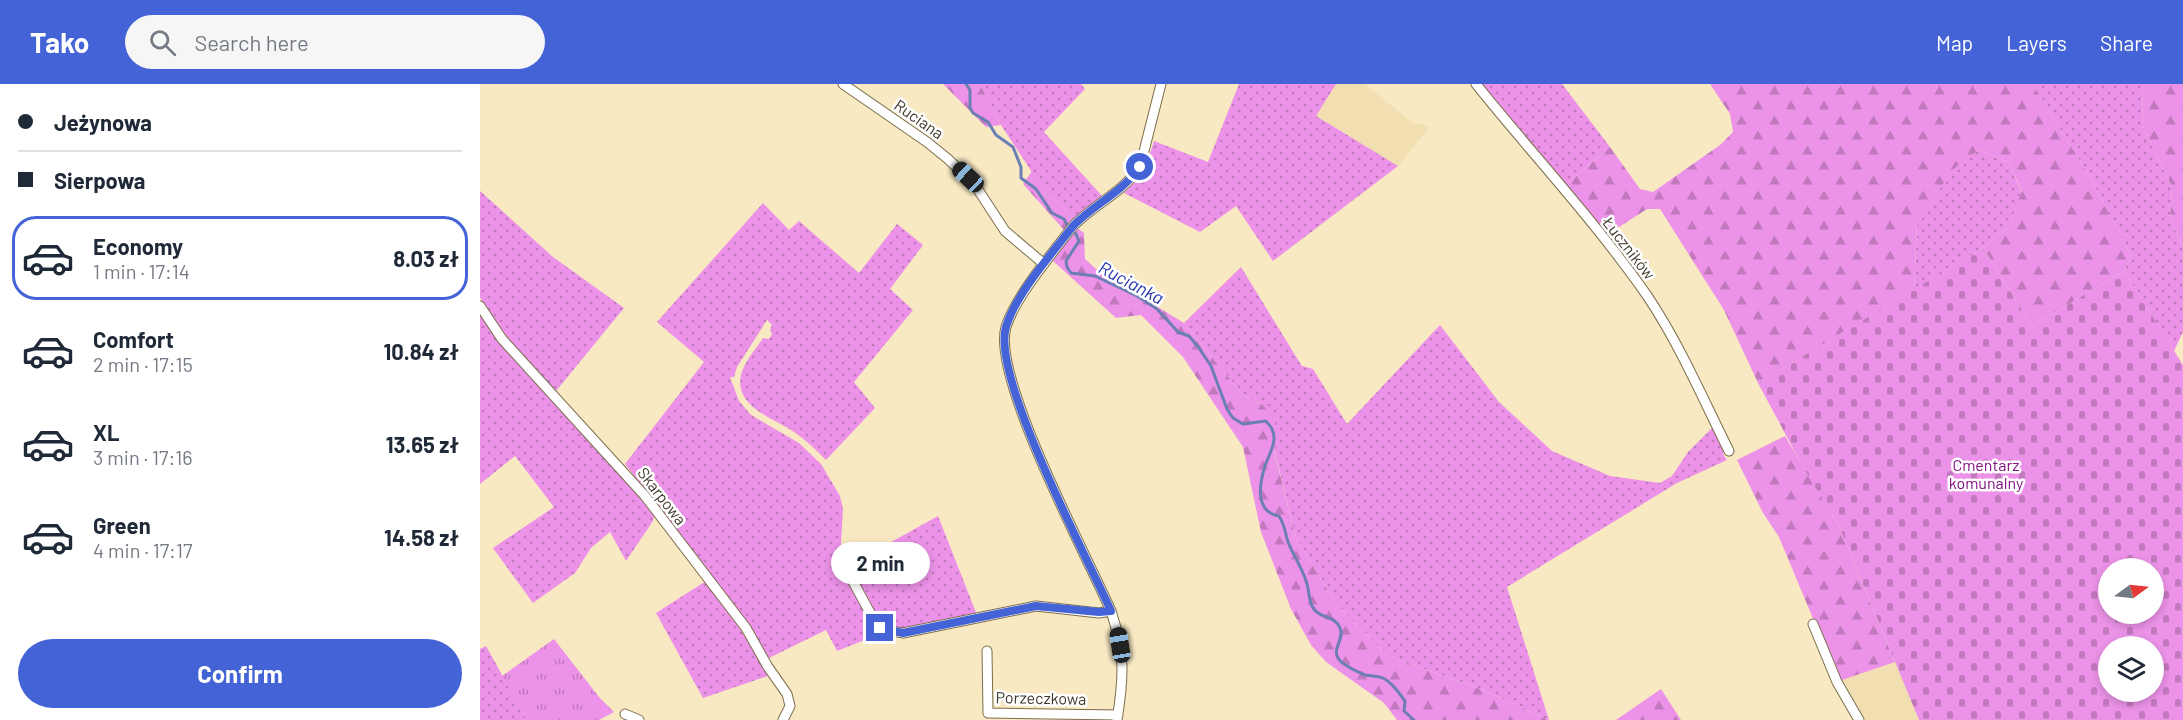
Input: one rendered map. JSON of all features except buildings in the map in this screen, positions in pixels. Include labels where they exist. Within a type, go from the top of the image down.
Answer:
[{"type":"street","name":"Ruciana","points":[[843,84],[948,159],[975,185],[1005,231],[1044,264]]},
{"type":"street","points":[[1117,717],[1123,667],[1118,631],[1019,406],[1006,361],[1005,328],[1021,297],[1066,234],[1084,215],[1118,191],[1140,167],[1161,84]]},
{"type":"street","name":"Łuczników","points":[[1476,84],[1587,218],[1647,297],[1672,337],[1729,451]]},
{"type":"street","name":"Skarpowa","points":[[480,306],[502,339],[645,496],[746,628],[768,667],[787,694],[790,706],[783,720]]},
{"type":"street","points":[[843,563],[875,622],[880,628],[886,630],[903,633],[1036,606],[1111,611]]},
{"type":"street","points":[[1813,624],[1837,682],[1859,720]]},
{"type":"street","name":"Porzeczkowa","points":[[987,651],[988,713],[1117,717]]},
{"type":"street","points":[[625,714],[639,720]]},
{"type":"shaded area","points":[[1336,84],[1365,84],[1414,124],[1423,124],[1429,128],[1398,166],[1315,116]]},
{"type":"shaded area","points":[[1895,662],[1919,720],[1861,720],[1839,681]]},
{"type":"green space","points":[[943,84],[980,84],[1001,125],[986,127]]},
{"type":"green space","points":[[980,84],[1081,84],[1085,89],[1044,132],[1103,197],[1073,220],[1060,203],[1047,195],[1001,125]]},
{"type":"green space","points":[[1239,84],[1336,84],[1316,116],[1398,166],[1273,261],[1236,206],[1200,232],[1124,193],[1144,173],[1154,141],[1208,162]]},
{"type":"green space","points":[[1481,84],[1562,84],[1610,147],[1564,186]]},
{"type":"green space","points":[[1710,84],[2033,84],[2091,179],[2131,256],[2124,271],[2032,326],[1983,248],[2009,226],[2022,191],[2008,162],[1979,150],[1952,170],[1917,225],[1914,290],[1758,383],[1724,310],[1660,209],[1647,209],[1605,236],[1564,186],[1610,147],[1640,189],[1653,192],[1720,145],[1733,132],[1730,114]]},
{"type":"green space","points":[[2033,84],[2142,84],[2143,126],[2172,187],[2170,219],[2183,247],[2183,332],[2174,351],[2124,271],[2131,256],[2091,179]]},
{"type":"green space","points":[[2142,84],[2183,84],[2183,247],[2170,219],[2172,187],[2143,126]]},
{"type":"green space","points":[[1979,150],[2008,162],[2022,192],[2009,226],[1983,248],[1914,290],[1917,225],[1952,169]]},
{"type":"green space","points":[[1032,171],[1047,195],[1060,203],[1073,220],[1064,230],[1023,184]]},
{"type":"green space","points":[[480,191],[553,257],[624,308],[556,391],[511,344],[489,314],[480,297]]},
{"type":"green space","points":[[763,203],[789,230],[799,221],[859,273],[897,224],[923,245],[890,289],[913,310],[854,382],[875,408],[826,460],[798,435],[757,410],[749,403],[740,386],[741,375],[750,356],[763,338],[769,339],[772,334],[770,330],[772,325],[767,320],[737,367],[734,377],[730,377],[739,401],[751,415],[799,443],[821,464],[840,496],[843,509],[840,561],[885,632],[837,651],[826,630],[769,658],[746,620],[625,464],[704,362],[657,322]]},
{"type":"green space","points":[[1077,228],[1084,233],[1085,259],[1096,269],[1184,323],[1243,395],[1263,405],[1279,427],[1274,451],[1296,538],[1337,605],[1388,656],[1483,690],[1549,720],[1397,720],[1384,703],[1326,662],[1311,645],[1291,609],[1261,532],[1243,447],[1183,357],[1141,315],[1116,318],[1053,261]]},
{"type":"green space","name":"Cmentarz komunalny","points":[[1983,248],[2032,326],[2124,271],[2183,365],[2183,720],[1919,720],[1839,526],[1803,467],[1758,383]]},
{"type":"green space","points":[[1241,267],[1302,366],[1313,369],[1347,424],[1440,325],[1499,402],[1552,451],[1610,476],[1660,483],[1672,476],[1688,452],[1713,427],[1725,449],[1723,454],[1727,460],[1677,483],[1507,587],[1549,720],[1483,690],[1388,656],[1337,605],[1296,538],[1263,405],[1243,395],[1184,323]]},
{"type":"green space","points":[[480,314],[498,340],[616,468],[654,516],[626,561],[610,532],[591,548],[575,573],[533,603],[493,548],[554,507],[515,456],[480,484]]},
{"type":"green space","points":[[1785,436],[1839,526],[1895,662],[1839,681],[1779,537],[1763,513],[1737,460]]},
{"type":"green space","points":[[938,516],[977,615],[903,630],[883,626],[848,566]]},
{"type":"green space","points":[[706,581],[742,632],[768,676],[703,698],[656,613]]},
{"type":"green space","points":[[554,639],[599,697],[614,712],[599,720],[527,720],[502,676]]},
{"type":"green space","points":[[486,646],[527,720],[480,720],[480,649]]},
{"type":"green space","points":[[1661,689],[1681,720],[1616,720]]},
{"type":"waterway","name":"Rucianka","points":[[966,84],[970,90],[970,108],[973,113],[988,122],[996,135],[1013,147],[1021,167],[1021,178],[1036,189],[1052,213],[1064,219],[1076,234],[1079,241],[1066,261],[1071,273],[1095,276],[1137,296],[1157,309],[1178,332],[1189,336],[1199,348],[1211,366],[1227,409],[1233,418],[1243,424],[1266,421],[1271,427],[1274,438],[1260,489],[1262,503],[1271,513],[1279,516],[1283,523],[1288,542],[1308,587],[1312,606],[1318,613],[1338,624],[1341,636],[1336,651],[1340,661],[1362,674],[1383,678],[1390,683],[1405,701],[1404,711],[1414,720]]},
{"type":"route","points":[[880,628],[903,633],[1036,606],[1111,611],[1019,406],[1006,361],[1005,328],[1021,297],[1074,225],[1118,191],[1140,167]]}]
